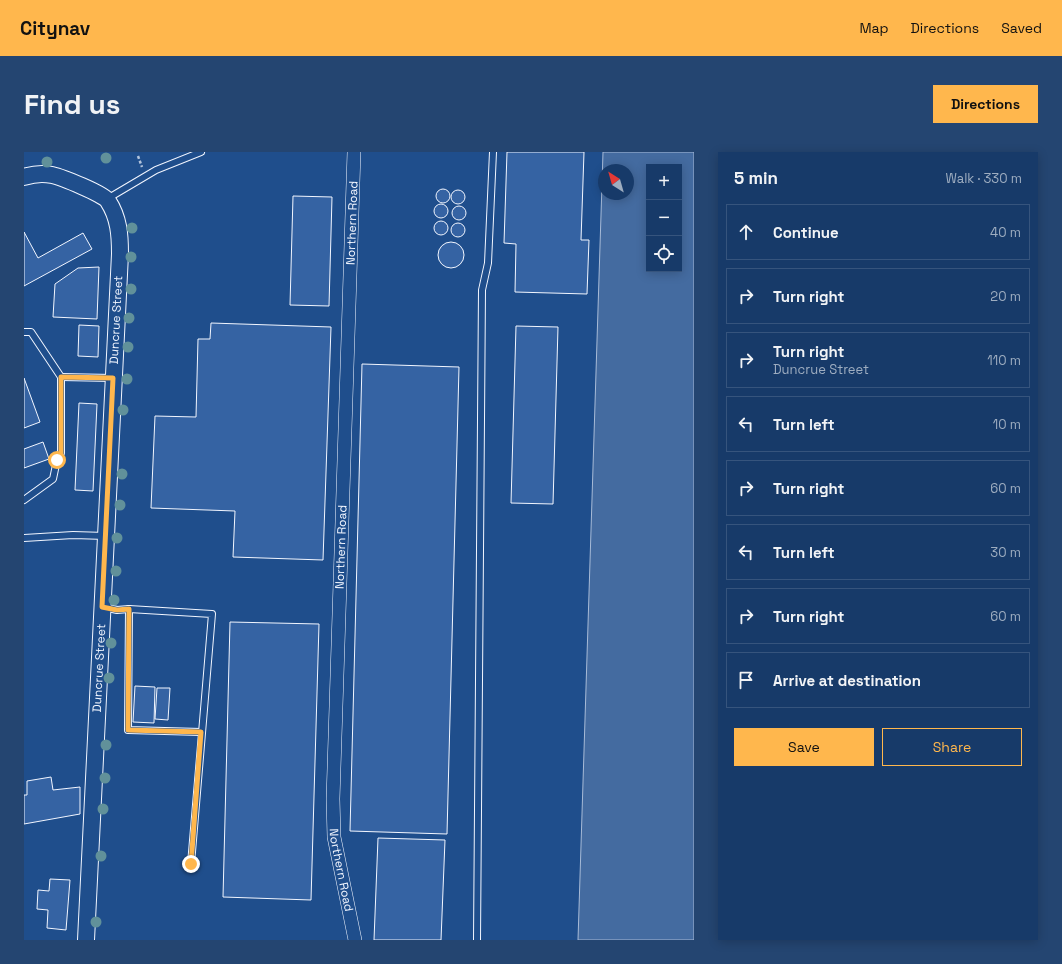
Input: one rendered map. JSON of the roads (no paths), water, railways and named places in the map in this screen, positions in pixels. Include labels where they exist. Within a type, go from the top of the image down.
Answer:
[{"type":"street","name":"Northern Road","points":[[354,152],[333,799],[334,837],[355,940]]},
{"type":"street","points":[[24,177],[32,174],[52,175],[67,180],[107,199]]},
{"type":"street","name":"Duncrue Street","points":[[86,940],[120,254],[120,230],[107,199]]},
{"type":"lane","points":[[107,199],[156,170],[201,152]]},
{"type":"lane","points":[[477,940],[482,290],[488,263],[492,152]]},
{"type":"lane","points":[[24,332],[31,332],[61,377],[61,453],[53,479],[24,500]]},
{"type":"lane","points":[[61,377],[113,378]]},
{"type":"lane","points":[[24,538],[73,535],[106,536]]},
{"type":"lane","points":[[102,607],[117,610],[129,609],[212,614],[191,864]]},
{"type":"lane","points":[[129,609],[128,730],[201,732]]},
{"type":"water","points":[[603,152],[694,152],[694,940],[578,940],[601,200],[634,200],[634,164],[603,164]]}]
